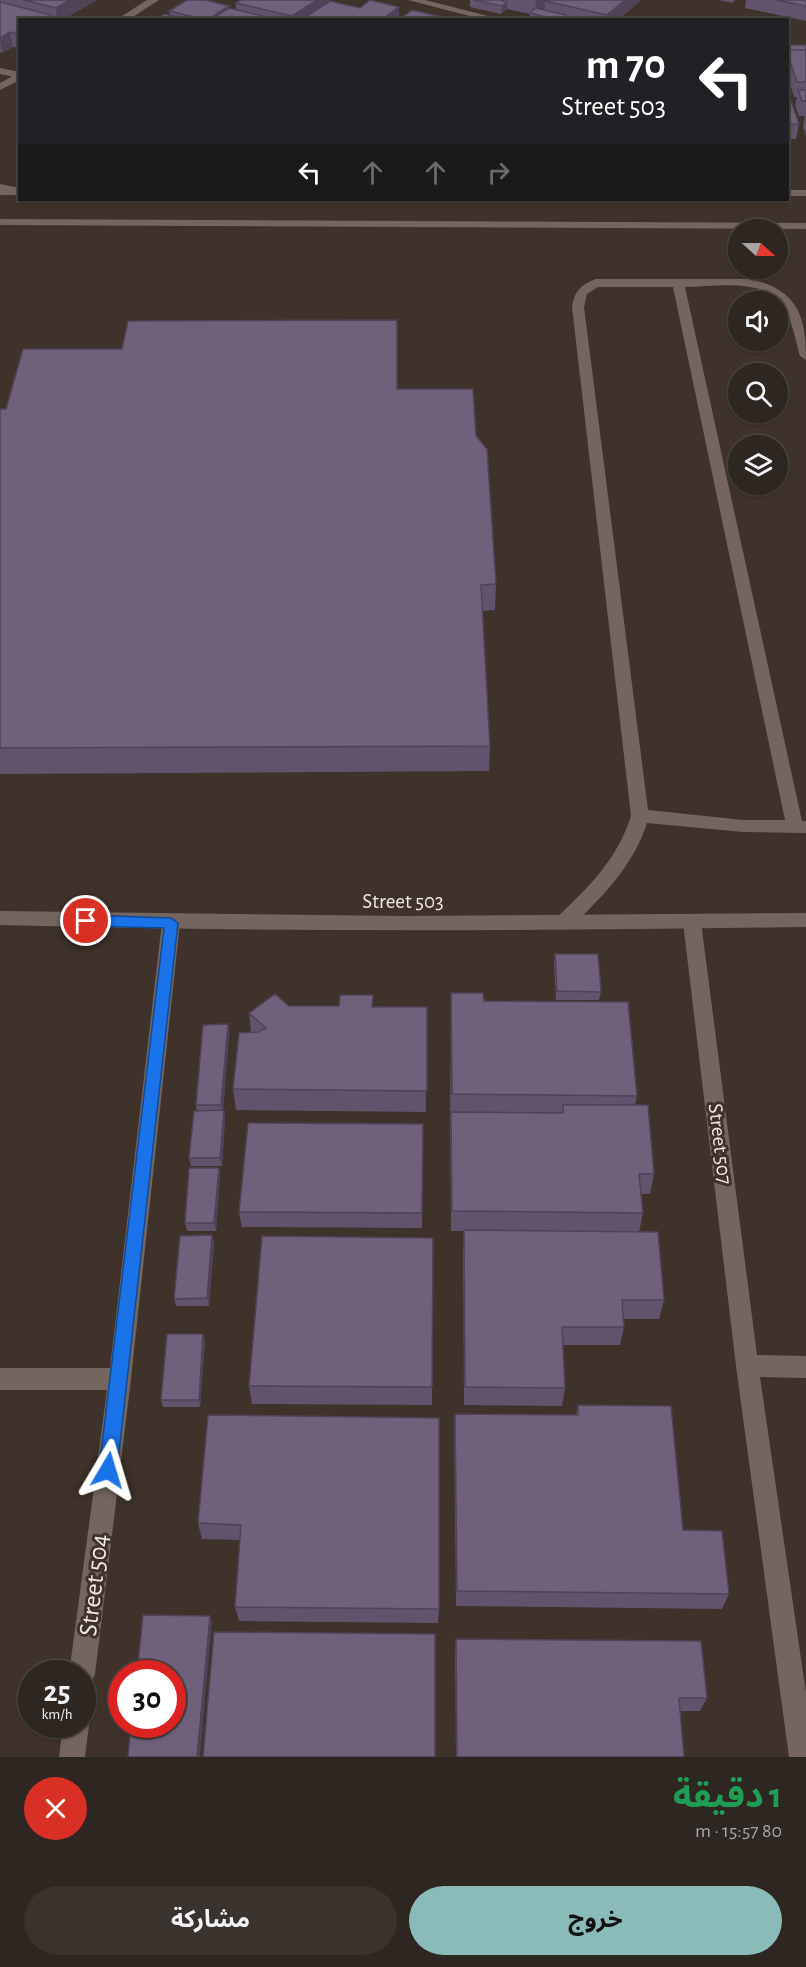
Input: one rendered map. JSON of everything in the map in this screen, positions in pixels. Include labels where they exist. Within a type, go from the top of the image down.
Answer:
[{"type":"street","points":[[123,18],[154,0]]},
{"type":"street","points":[[413,0],[491,18]]},
{"type":"street","points":[[0,71],[18,75]]},
{"type":"street","points":[[0,87],[18,76]]},
{"type":"street","points":[[0,187],[18,191]]},
{"type":"street","points":[[0,192],[18,191]]},
{"type":"street","points":[[789,193],[806,193]]},
{"type":"street","points":[[0,222],[806,226]]},
{"type":"street","points":[[562,924],[610,877],[634,842],[640,816],[578,307],[579,296],[584,288],[596,283],[751,283],[781,293],[790,304],[806,356]]},
{"type":"street","points":[[640,816],[702,823],[800,827],[678,283]]},
{"type":"street","name":"Street 503","points":[[0,918],[171,923],[562,924],[806,920]]},
{"type":"street","name":"Street 507","points":[[692,922],[747,1366],[802,1757]]},
{"type":"street","name":"Street 504","points":[[84,1660],[120,1379],[171,923]]},
{"type":"street","points":[[747,1366],[806,1367]]},
{"type":"street","points":[[0,1378],[120,1379]]},
{"type":"street","points":[[72,1757],[74,1738]]},
{"type":"building","points":[[24,0],[70,0],[56,8]]},
{"type":"building","points":[[187,0],[206,0],[229,6],[210,18],[199,18],[169,11]]},
{"type":"building","points":[[241,0],[317,0],[292,16],[236,3]]},
{"type":"building","points":[[370,0],[399,7],[384,18],[304,18],[330,1],[360,8]]},
{"type":"building","points":[[474,0],[500,0],[507,2],[502,6]]},
{"type":"building","points":[[546,0],[625,0],[607,15]]},
{"type":"building","points":[[776,0],[806,0],[806,6]]},
{"type":"building","points":[[0,2],[51,15],[46,18],[18,18],[18,33],[10,32],[0,38]]},
{"type":"building","points":[[229,8],[271,18],[213,18]]},
{"type":"building","points":[[536,8],[566,15],[562,18],[549,18],[530,13]]},
{"type":"building","points":[[412,10],[446,18],[402,18]]},
{"type":"building","points":[[165,14],[180,18],[159,18]]},
{"type":"building","points":[[789,45],[806,45],[806,50],[789,50]]},
{"type":"building","points":[[789,50],[806,50],[806,82],[797,82],[789,58]]},
{"type":"building","points":[[798,90],[806,90],[806,101],[802,101]]},
{"type":"building","points":[[789,95],[799,124],[789,124]]},
{"type":"building","points":[[397,320],[397,389],[473,389],[476,436],[487,449],[496,584],[481,585],[490,746],[0,748],[0,409],[6,409],[23,349],[122,349],[128,321]]},
{"type":"building","points":[[555,954],[598,954],[601,992],[557,991]]},
{"type":"building","points":[[451,993],[483,993],[484,1001],[628,1002],[637,1096],[452,1094]]},
{"type":"building","points":[[275,994],[289,1006],[339,1006],[340,995],[373,995],[372,1007],[427,1007],[427,1091],[233,1089],[239,1033],[258,1032],[266,1028],[249,1013]]},
{"type":"building","points":[[228,1024],[221,1105],[196,1105],[203,1025]]},
{"type":"building","points":[[563,1105],[648,1105],[654,1174],[639,1174],[643,1213],[452,1211],[451,1112],[563,1113]]},
{"type":"building","points":[[224,1110],[220,1158],[189,1158],[194,1111]]},
{"type":"building","points":[[248,1123],[423,1124],[422,1213],[239,1212]]},
{"type":"building","points":[[189,1168],[219,1168],[214,1223],[185,1223]]},
{"type":"building","points":[[464,1230],[658,1232],[664,1300],[622,1300],[624,1327],[562,1327],[565,1388],[465,1387]]},
{"type":"building","points":[[212,1235],[207,1298],[174,1299],[180,1236]]},
{"type":"building","points":[[262,1236],[433,1238],[432,1387],[249,1386]]},
{"type":"building","points":[[167,1334],[203,1334],[199,1400],[161,1400]]},
{"type":"building","points":[[578,1405],[671,1406],[683,1530],[722,1531],[729,1594],[457,1591],[455,1414],[578,1415]]},
{"type":"building","points":[[208,1415],[439,1418],[439,1609],[235,1607],[241,1525],[198,1523]]},
{"type":"building","points":[[143,1615],[210,1616],[197,1757],[128,1757],[130,1738],[186,1738],[186,1660],[138,1660]]},
{"type":"building","points":[[214,1632],[435,1634],[435,1757],[203,1757]]},
{"type":"building","points":[[456,1639],[701,1641],[707,1698],[679,1698],[684,1757],[457,1757]]},
{"type":"route","points":[[86,921],[171,923],[108,1470]]}]
